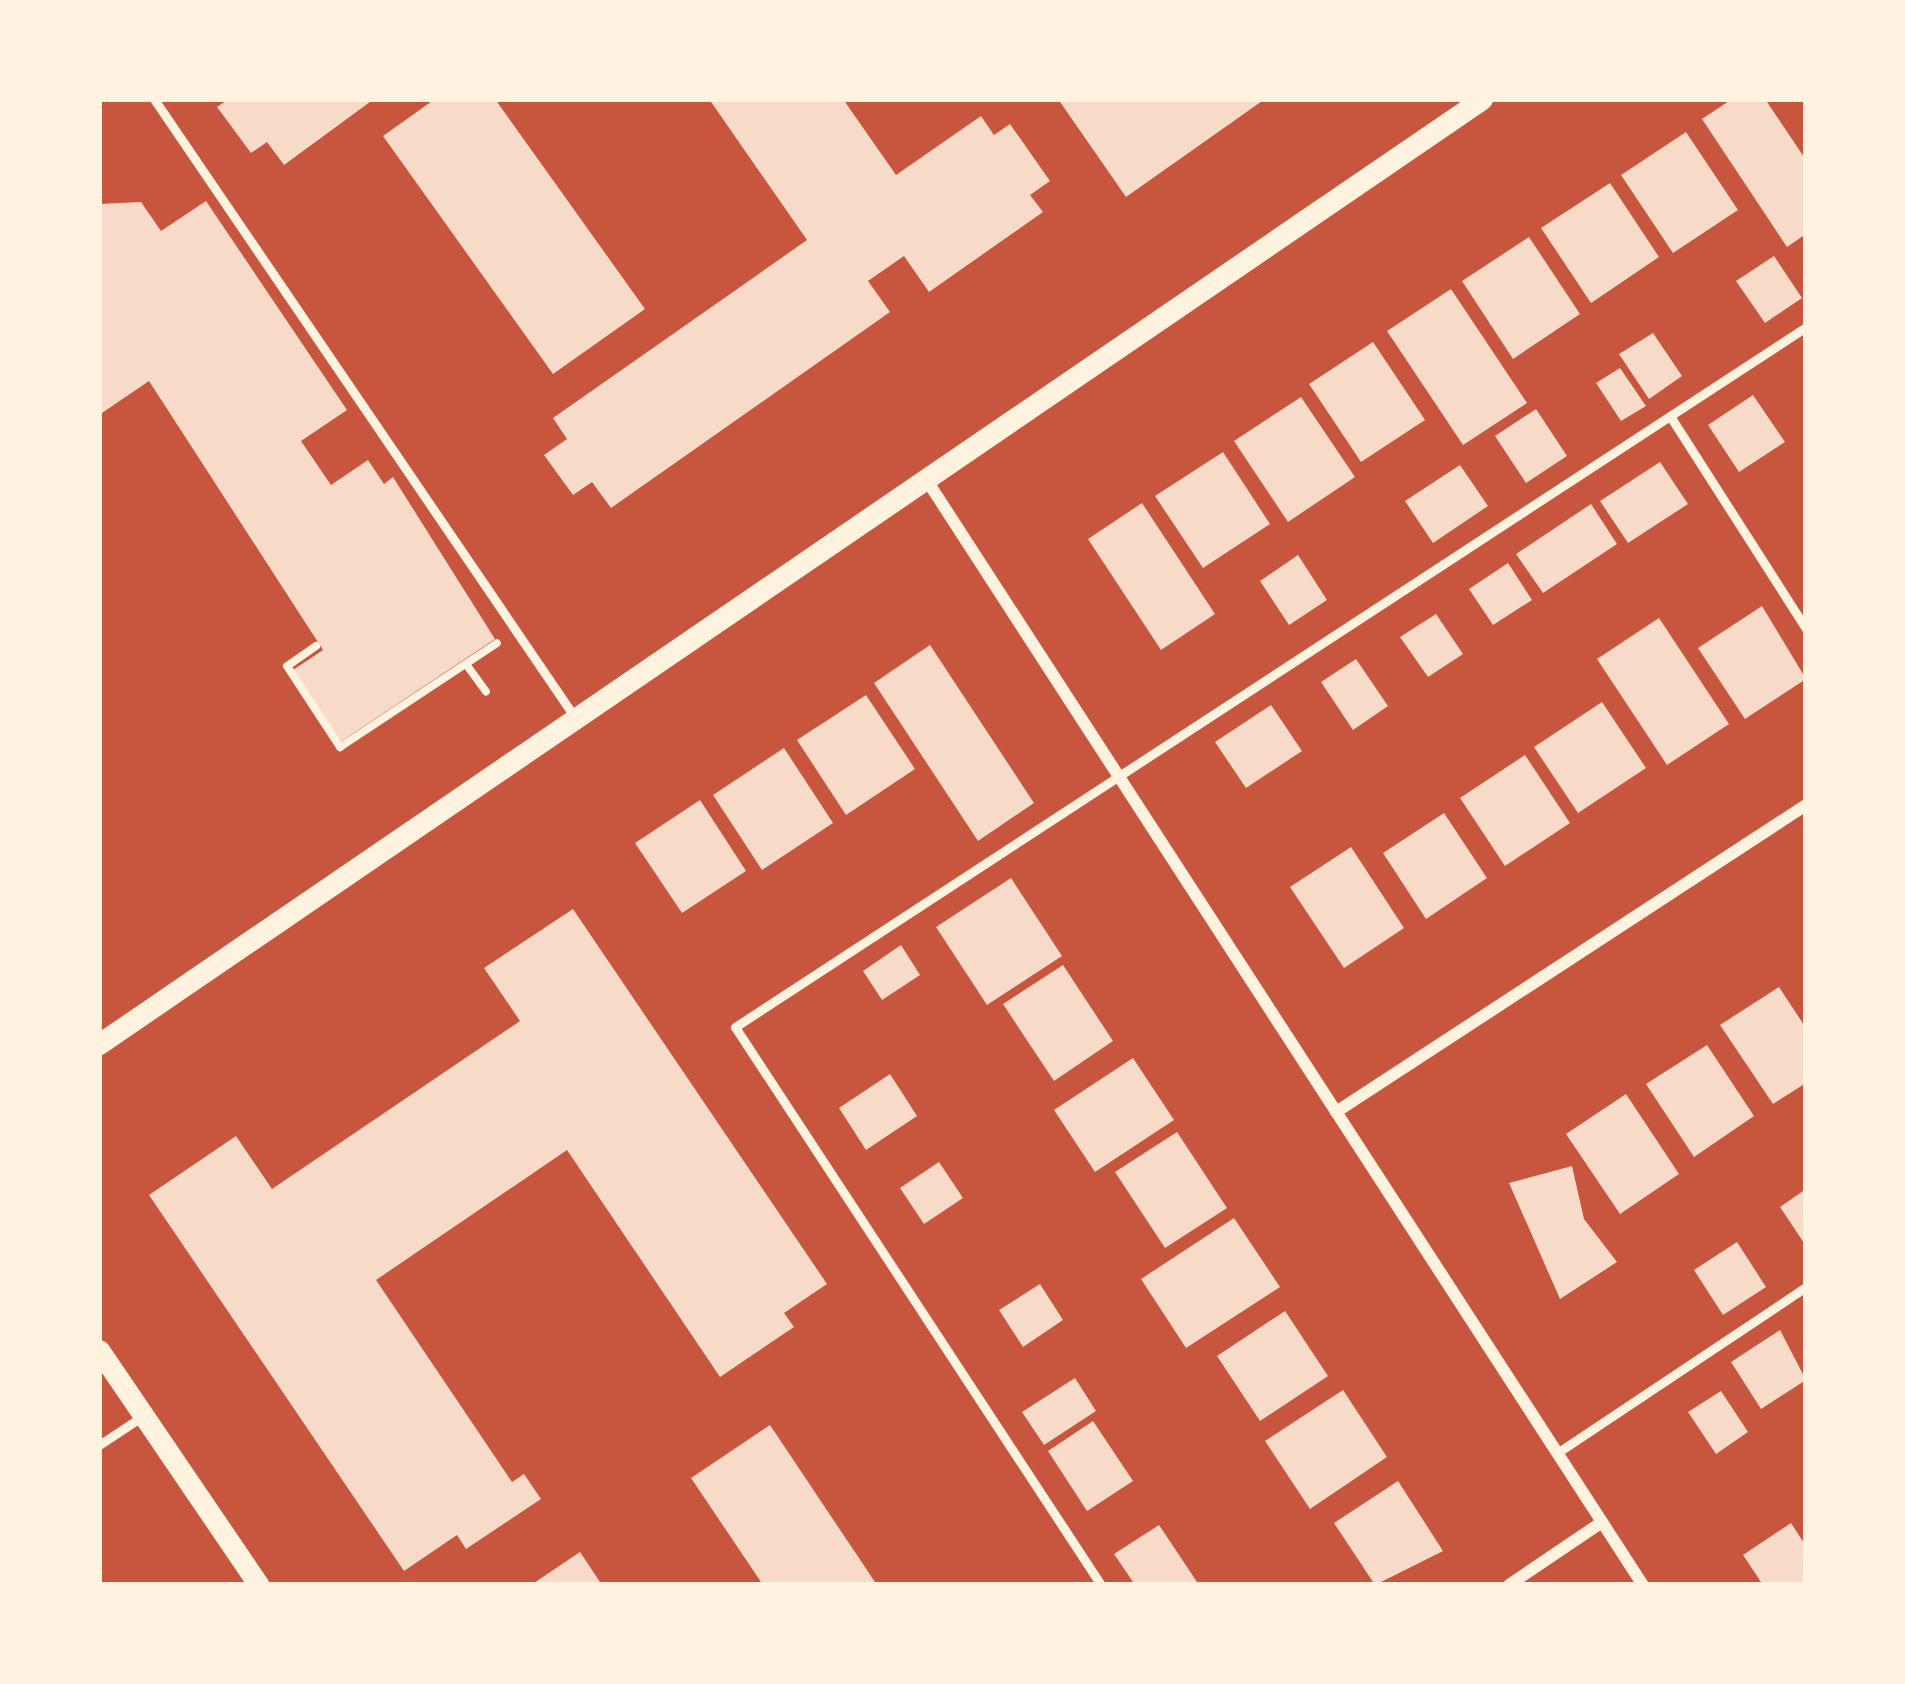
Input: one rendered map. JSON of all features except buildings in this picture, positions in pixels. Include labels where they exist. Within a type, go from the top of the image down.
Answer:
[{"type":"street","points":[[99,1044],[1481,99]]},
{"type":"street","points":[[926,479],[1643,1585]]},
{"type":"street","points":[[1336,1112],[1806,805]]},
{"type":"street","points":[[99,1350],[259,1585]]},
{"type":"street","points":[[1509,1585],[1602,1522]]},
{"type":"lane","points":[[154,99],[576,719]]},
{"type":"lane","points":[[1101,1585],[735,1027],[1806,327]]},
{"type":"lane","points":[[1670,416],[1806,628]]},
{"type":"lane","points":[[1557,1454],[1806,1287]]},
{"type":"lane","points":[[99,1445],[143,1416]]},
{"type":"path","points":[[316,646],[287,667],[340,747],[498,642]]},
{"type":"path","points":[[466,664],[486,692]]}]
